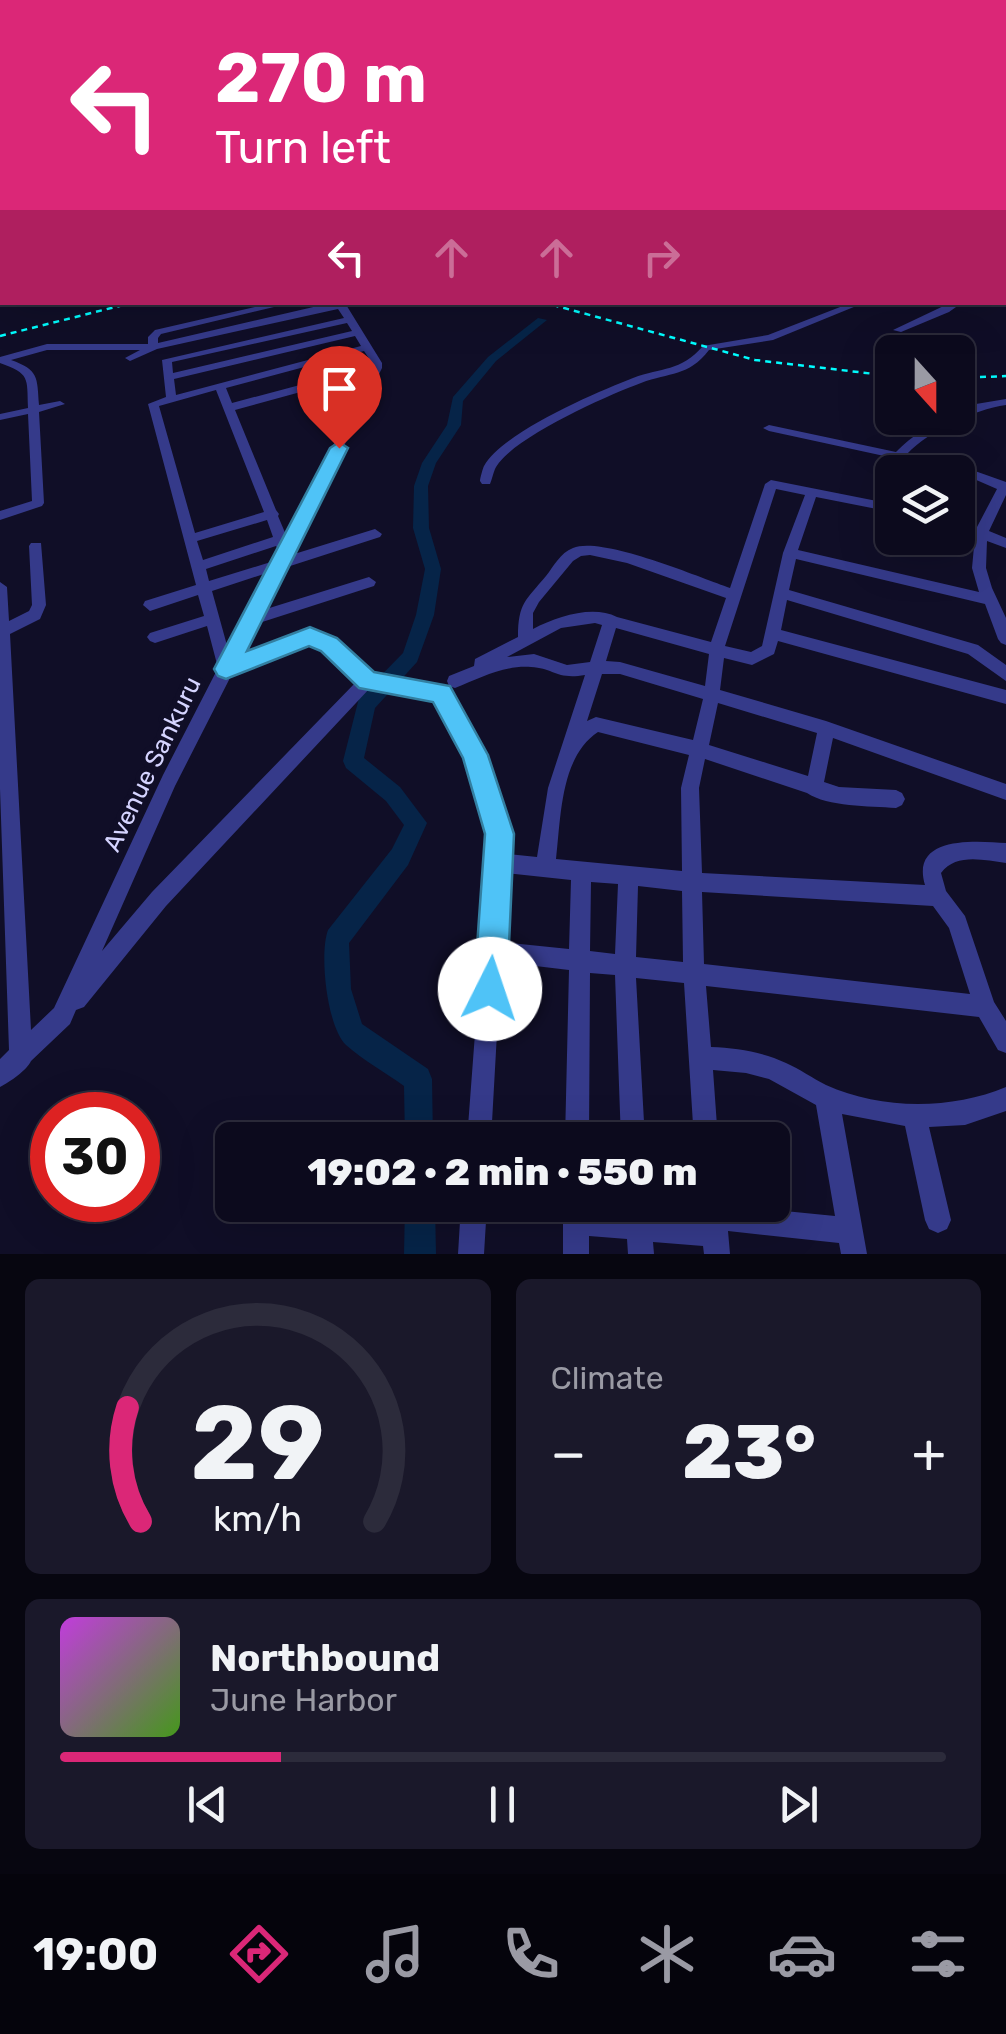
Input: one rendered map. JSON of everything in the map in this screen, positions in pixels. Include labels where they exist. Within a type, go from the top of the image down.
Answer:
[{"type":"street","points":[[154,346],[152,338],[158,332],[278,305]]},
{"type":"street","points":[[486,481],[484,474],[491,461],[524,436],[567,412],[636,381],[694,363],[703,349],[776,336],[854,305]]},
{"type":"street","points":[[898,330],[952,305]]},
{"type":"street","points":[[0,360],[48,347],[154,346],[352,317]]},
{"type":"street","points":[[228,408],[377,368],[352,317]]},
{"type":"street","points":[[171,398],[168,377],[352,317]]},
{"type":"street","points":[[352,317],[220,386],[153,404],[226,669],[310,636],[329,645],[367,681],[448,687],[492,666],[534,660],[567,672],[596,666],[620,668],[826,728],[1006,792]]},
{"type":"street","points":[[130,358],[154,346]]},
{"type":"street","points":[[0,360],[30,373],[38,504],[0,516]]},
{"type":"street","name":"Avenue Sankuru","points":[[0,1075],[62,1016],[169,782],[377,368]]},
{"type":"street","points":[[220,386],[273,514],[283,552]]},
{"type":"street","points":[[975,408],[1006,402]]},
{"type":"street","points":[[0,417],[60,404]]},
{"type":"street","points":[[769,428],[893,455]]},
{"type":"street","points":[[899,455],[924,435]]},
{"type":"street","points":[[975,475],[1005,486],[981,530],[982,580],[1006,639]]},
{"type":"street","points":[[704,1122],[694,971],[690,788],[712,694],[717,648],[769,487],[777,483],[875,505]]},
{"type":"street","points":[[448,687],[526,639],[576,618],[611,619],[752,658],[762,656],[769,650],[790,553],[812,492]]},
{"type":"street","points":[[189,539],[273,514]]},
{"type":"street","points":[[975,528],[1006,543]]},
{"type":"street","points":[[197,566],[374,534]]},
{"type":"street","points":[[3,630],[35,614],[39,605],[36,546]]},
{"type":"street","points":[[526,639],[525,608],[530,599],[566,558],[586,549],[613,554],[734,594]]},
{"type":"street","points":[[150,605],[205,589],[283,552]]},
{"type":"street","points":[[790,553],[991,600]]},
{"type":"street","points":[[254,619],[369,582]]},
{"type":"street","points":[[0,587],[21,1058]]},
{"type":"street","points":[[781,594],[973,649],[1006,674]]},
{"type":"street","points":[[155,637],[211,619]]},
{"type":"street","points":[[545,868],[568,755],[611,619]]},
{"type":"street","points":[[772,634],[1006,697]]},
{"type":"street","points":[[62,1016],[158,899],[367,681]]},
{"type":"street","points":[[448,687],[486,786],[499,834],[480,1122]]},
{"type":"street","points":[[568,755],[588,727],[604,724],[698,749],[814,788],[855,798],[896,799]]},
{"type":"street","points":[[814,788],[826,728]]},
{"type":"street","points":[[1006,852],[953,851],[939,858],[930,874],[938,896],[958,923],[969,948],[984,1007],[1006,1042]]},
{"type":"street","points":[[498,864],[692,882],[938,896]]},
{"type":"street","points":[[577,1122],[582,871]]},
{"type":"street","points":[[628,875],[625,964],[632,1122]]},
{"type":"street","points":[[493,951],[984,1007]]},
{"type":"street","points":[[699,1058],[765,1065],[826,1098],[914,1114],[955,1116],[988,1109],[1006,1099]]},
{"type":"street","points":[[609,1222],[639,1230],[714,1228],[852,1243],[826,1098]]},
{"type":"street","points":[[914,1114],[938,1220]]},
{"type":"street","points":[[471,1254],[473,1222]]},
{"type":"street","points":[[576,1222],[576,1254]]},
{"type":"waterway","points":[[419,1122],[418,1079],[352,1033],[338,989],[337,939],[400,857],[416,823],[393,794],[353,761],[366,704],[411,657],[425,615],[433,569],[421,528],[421,486],[429,463],[454,425],[457,400],[492,359],[542,320]]},
{"type":"waterway","points":[[420,1222],[420,1254]]},
{"type":"railway","points":[[0,336],[123,305]]},
{"type":"railway","points":[[553,305],[755,360],[875,374]]},
{"type":"railway","points":[[975,377],[1006,376]]},
{"type":"route","points":[[339,448],[226,669],[310,636],[343,656],[367,681],[441,693],[475,755],[499,834],[490,989]]}]
